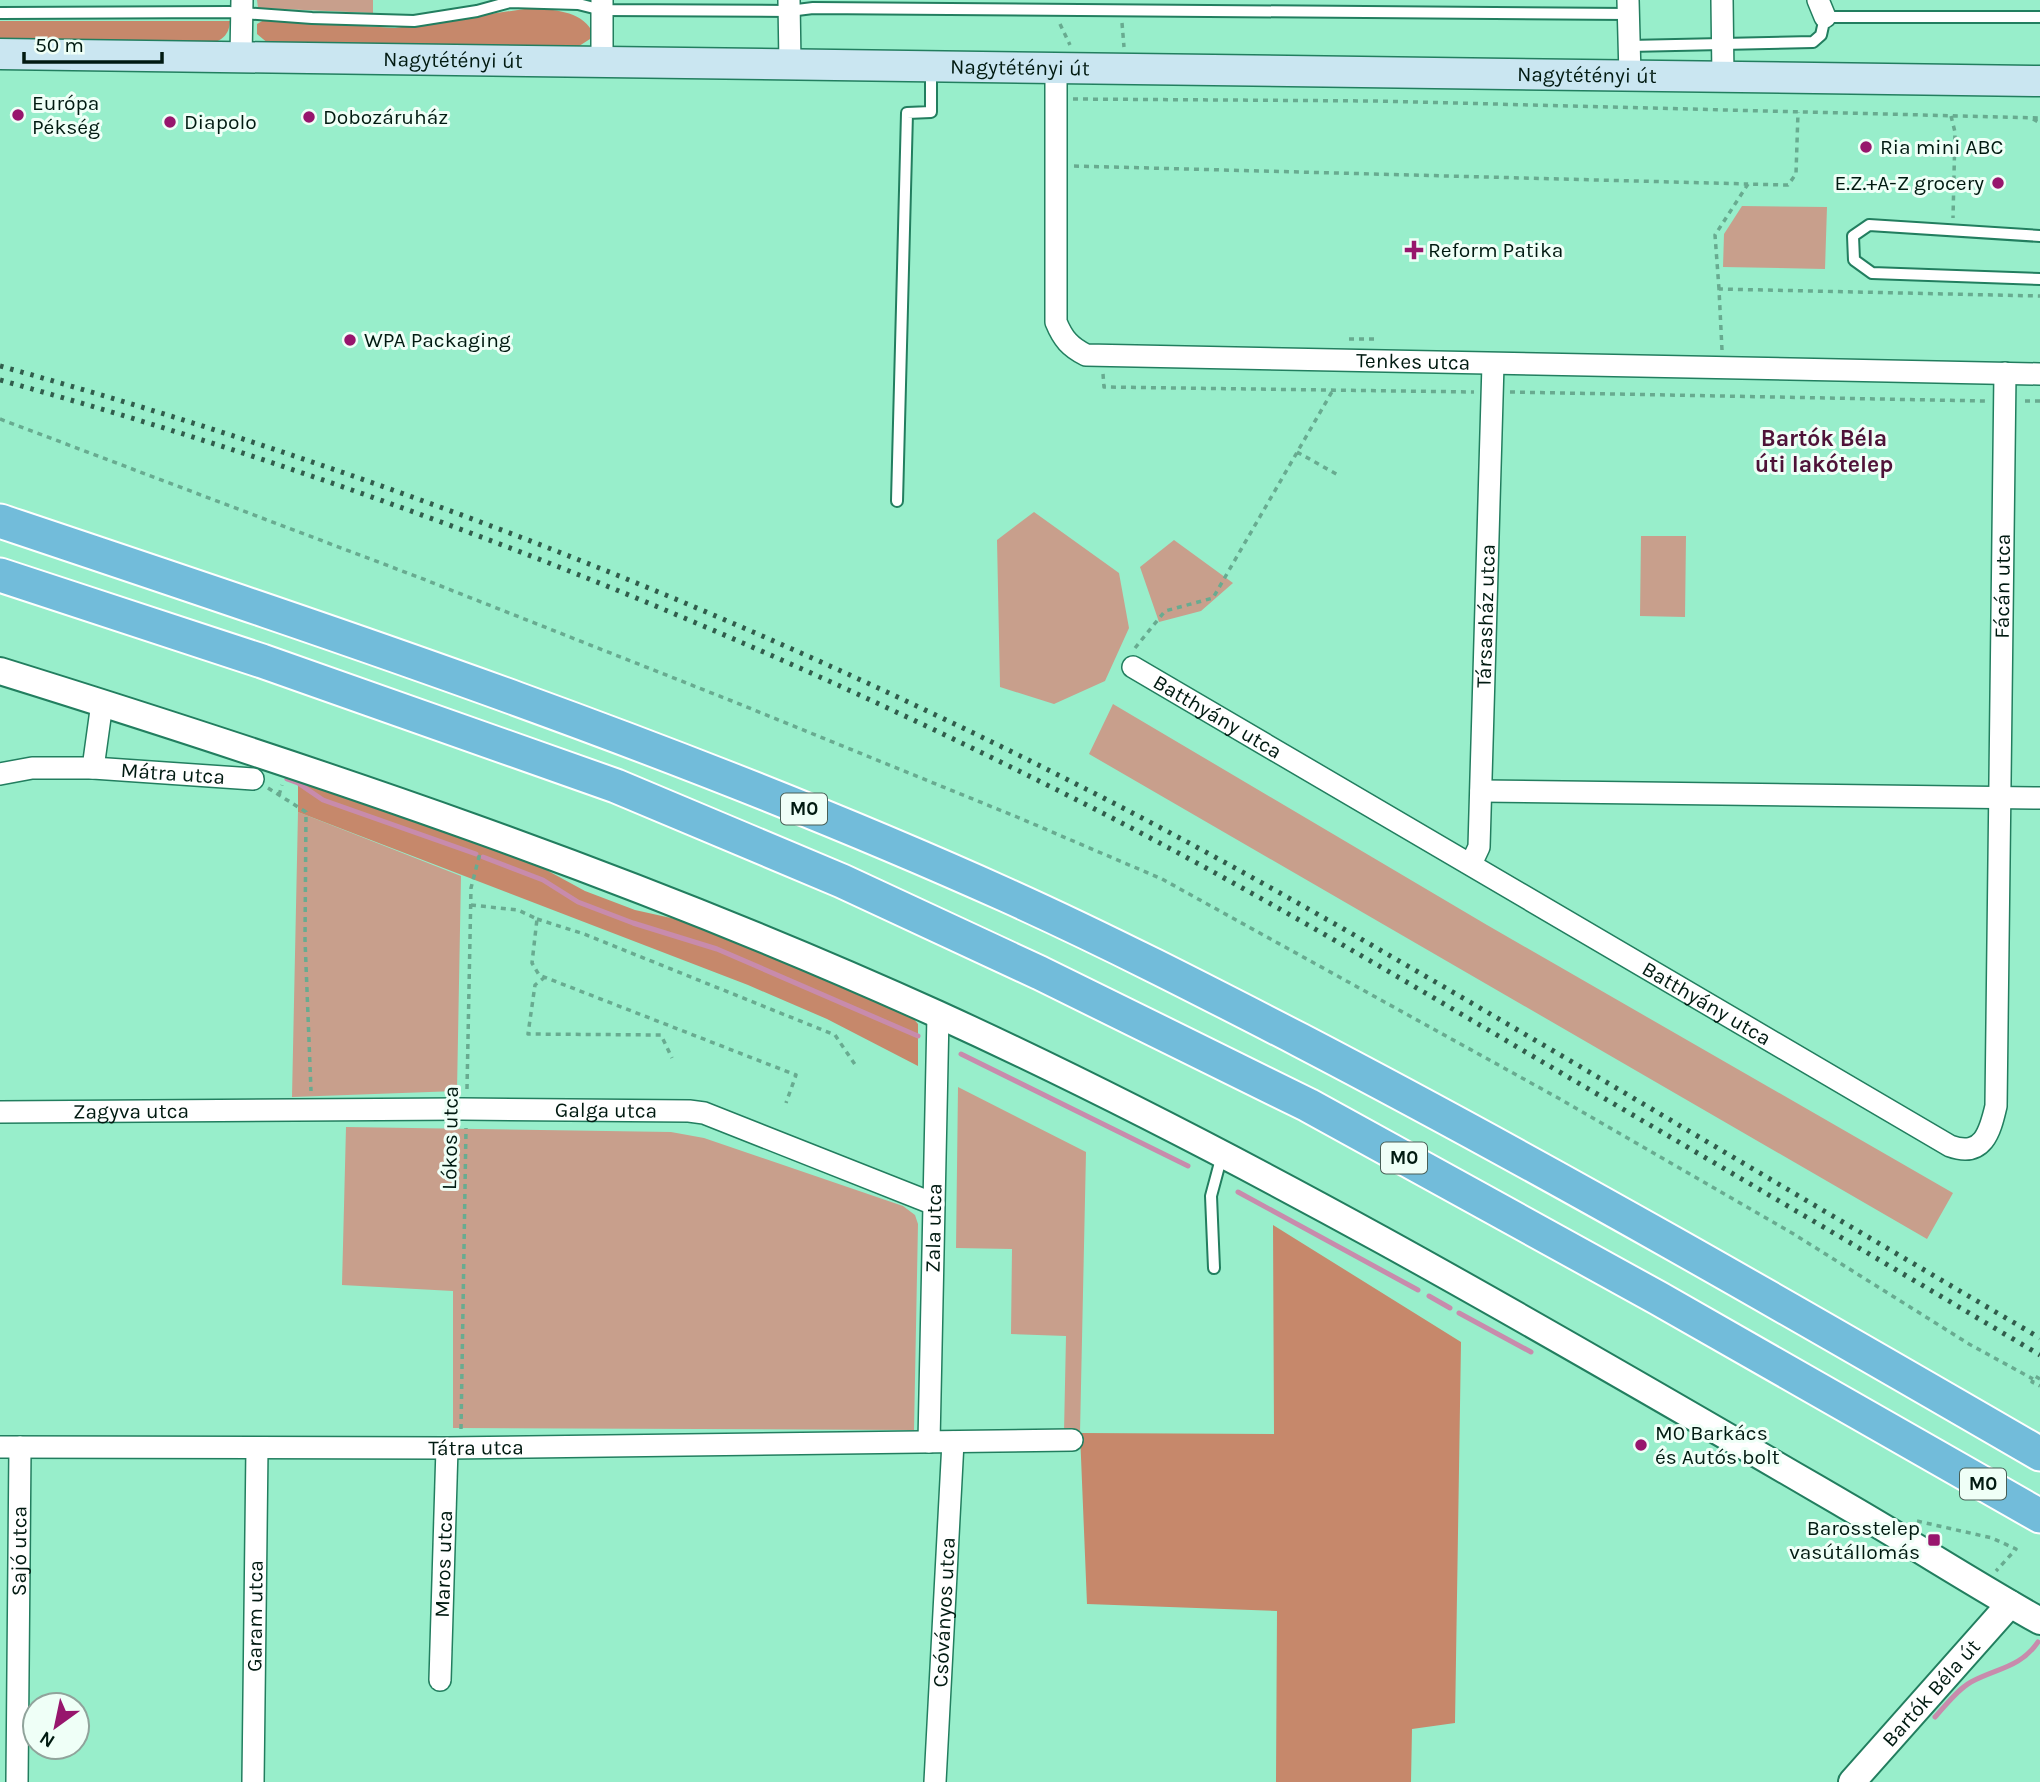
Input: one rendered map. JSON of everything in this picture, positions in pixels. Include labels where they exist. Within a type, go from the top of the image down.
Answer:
[{"type":"highway","name":"M0","points":[[0,521],[384,651],[606,730],[745,784],[1005,895],[1220,999],[1521,1157],[1686,1249],[2040,1454]]},
{"type":"highway","name":"M0","points":[[0,575],[274,666],[616,786],[726,831],[1040,972],[1308,1105],[1658,1298],[2040,1516]]},
{"type":"highway","points":[[1925,1451],[2040,1538]]},
{"type":"main road","name":"Nagytétényi út","points":[[0,54],[931,68],[1064,57],[1630,76],[2040,81]]},
{"type":"street","points":[[1722,0],[1723,78]]},
{"type":"street","points":[[602,5],[602,62]]},
{"type":"street","points":[[789,5],[790,64]]},
{"type":"street","points":[[241,57],[243,6]]},
{"type":"street","points":[[1628,7],[1630,76]]},
{"type":"street","name":"Tenkes utca","points":[[1064,57],[1056,321],[1062,337],[1072,348],[1086,355],[2040,374]]},
{"type":"street","name":"Társasház utca","points":[[1471,864],[1479,847],[1493,364]]},
{"type":"street","name":"Fácán utca","points":[[2001,798],[2005,373]]},
{"type":"street","name":"Batthyány utca","points":[[1133,667],[1950,1146],[1963,1151],[1978,1146],[1990,1131],[1996,1106],[2001,798]]},
{"type":"street","points":[[0,671],[313,771],[488,831],[659,896],[938,1015],[1222,1155],[1414,1258],[1861,1514],[2040,1621]]},
{"type":"street","name":"Mátra utca","points":[[93,768],[102,703]]},
{"type":"street","name":"Mátra utca","points":[[0,774],[32,768],[93,768],[253,779]]},
{"type":"street","points":[[1481,791],[2040,798]]},
{"type":"street","name":"Zala utca","points":[[929,1443],[938,1015]]},
{"type":"street","name":"Galga utca","points":[[262,1111],[689,1111],[704,1114],[934,1204]]},
{"type":"street","name":"Zagyva utca","points":[[0,1112],[262,1111]]},
{"type":"street","points":[[953,1442],[1072,1440]]},
{"type":"street","name":"Tátra utca","points":[[10,1447],[454,1448],[953,1442]]},
{"type":"street","name":"Csóványos utca","points":[[936,1782],[953,1442]]},
{"type":"street","name":"Sajó utca","points":[[10,1447],[17,1782]]},
{"type":"street","name":"Garam utca","points":[[253,1782],[257,1448]]},
{"type":"street","name":"Maros utca","points":[[440,1680],[454,1448]]},
{"type":"street","name":"Bartók Béla út","points":[[1852,1782],[2010,1604]]},
{"type":"lane","name":"Nagytétényi út","points":[[0,13],[243,6],[312,18],[414,21],[477,11],[510,2],[1121,11],[1628,7]]},
{"type":"lane","name":"Nagytétényi út","points":[[1629,46],[1813,42],[1821,35],[1821,8],[2040,18]]},
{"type":"lane","points":[[897,501],[907,113],[931,112],[931,68]]},
{"type":"lane","points":[[2040,236],[1869,225],[1853,236],[1854,260],[1872,273],[2040,279]]},
{"type":"lane","points":[[1214,1268],[1211,1196],[1222,1155]]},
{"type":"path","points":[[1054,10],[1064,57]]},
{"type":"path","points":[[1121,11],[1124,51],[1131,51]]},
{"type":"path","points":[[1071,99],[1376,101],[2031,118],[2040,121]]},
{"type":"path","points":[[1072,166],[1788,185],[1796,174],[1798,112]]},
{"type":"path","points":[[1951,116],[1955,132],[1952,230]]},
{"type":"path","points":[[1722,354],[1715,235],[1748,184]]},
{"type":"path","points":[[1718,289],[2040,296]]},
{"type":"path","points":[[1349,339],[1377,339]]},
{"type":"path","points":[[1103,356],[1104,387],[2005,401]]},
{"type":"path","points":[[1133,667],[1126,663],[1165,611],[1213,598],[1333,390]]},
{"type":"path","points":[[0,419],[418,577],[732,701],[1162,879],[1630,1139],[1792,1233],[1969,1344],[2033,1379],[2032,1382],[2040,1386]]},
{"type":"path","points":[[1297,452],[1338,475]]},
{"type":"path","points":[[253,779],[306,812],[305,940],[312,1110]]},
{"type":"path","name":"Lókos utca","points":[[454,1448],[472,878],[488,831]]},
{"type":"path","points":[[471,905],[518,910],[835,1035],[856,1066]]},
{"type":"path","points":[[537,919],[532,963],[540,975],[796,1075],[786,1103]]},
{"type":"path","points":[[545,977],[535,985],[528,1034],[661,1035],[672,1058]]},
{"type":"path","points":[[2033,1379],[2035,1376],[2040,1379]]},
{"type":"path","points":[[1909,1519],[1992,1538],[2016,1549],[1992,1575]]},
{"type":"shaded area","points":[[257,0],[373,0],[373,13],[258,8]]},
{"type":"shaded area","points":[[531,8],[573,15],[587,24],[592,31],[590,39],[576,48],[269,44],[257,34],[257,24],[264,20],[395,28]]},
{"type":"shaded area","points":[[0,21],[230,21],[224,37],[208,45],[0,43]]},
{"type":"shaded area","points":[[1742,206],[1827,207],[1825,269],[1723,267],[1724,234]]},
{"type":"shaded area","points":[[1034,512],[1119,573],[1129,628],[1105,681],[1054,704],[1000,687],[997,540]]},
{"type":"shaded area","points":[[1641,536],[1686,536],[1685,617],[1640,616]]},
{"type":"shaded area","points":[[1174,540],[1233,583],[1201,611],[1159,622],[1140,567]]},
{"type":"shaded area","points":[[1113,704],[1487,925],[1953,1193],[1927,1239],[1089,754]]},
{"type":"shaded area","points":[[298,779],[528,860],[585,891],[635,910],[689,922],[912,1017],[918,1024],[918,1066],[827,1019],[748,985],[298,812]]},
{"type":"shaded area","points":[[298,812],[461,876],[457,1091],[292,1097]]},
{"type":"shaded area","points":[[958,1087],[1086,1152],[1080,1433],[1064,1432],[1066,1336],[1011,1334],[1012,1249],[956,1248]]},
{"type":"shaded area","points":[[346,1127],[671,1132],[704,1138],[903,1206],[915,1215],[918,1224],[914,1430],[453,1428],[453,1291],[342,1285]]},
{"type":"shaded area","points":[[1273,1225],[1461,1342],[1455,1723],[1412,1729],[1411,1782],[1276,1782],[1277,1611],[1087,1604],[1080,1433],[1274,1434]]},
{"type":"waterway","points":[[287,779],[323,800],[476,854]]},
{"type":"waterway","points":[[483,857],[543,880],[578,902],[633,923],[717,949],[918,1036]]},
{"type":"waterway","points":[[961,1054],[1188,1166]]},
{"type":"waterway","points":[[1238,1192],[1418,1290]]},
{"type":"waterway","points":[[1429,1296],[1450,1308]]},
{"type":"waterway","points":[[1459,1313],[1531,1352]]},
{"type":"waterway","points":[[1935,1717],[1966,1685],[2016,1662],[2038,1642]]},
{"type":"railway","points":[[0,366],[278,450],[552,549],[820,661],[952,723],[1144,819],[1327,920],[2040,1338]]},
{"type":"railway","points":[[0,380],[138,420],[411,511],[679,616],[942,734],[1130,827],[1302,922],[2040,1355]]},
{"type":"place","name":"Európa Pékség","points":[[18,115]]},
{"type":"place","name":"Dobozáruház","points":[[309,117]]},
{"type":"place","name":"Diapolo","points":[[170,122]]},
{"type":"place","name":"Ria mini ABC","points":[[1866,147]]},
{"type":"place","name":"E.Z.+A-Z grocery","points":[[1998,183]]},
{"type":"place","name":"Reform Patika","points":[[1414,250]]},
{"type":"place","name":"WPA Packaging","points":[[350,340]]},
{"type":"place","name":"M0 Barkács és Autós bolt","points":[[1641,1445]]},
{"type":"place","name":"Barosstelep vasútállomás","points":[[1934,1540]]},
{"type":"district","name":"Bartók Béla úti lakótelep","points":[[1824,451]]}]
